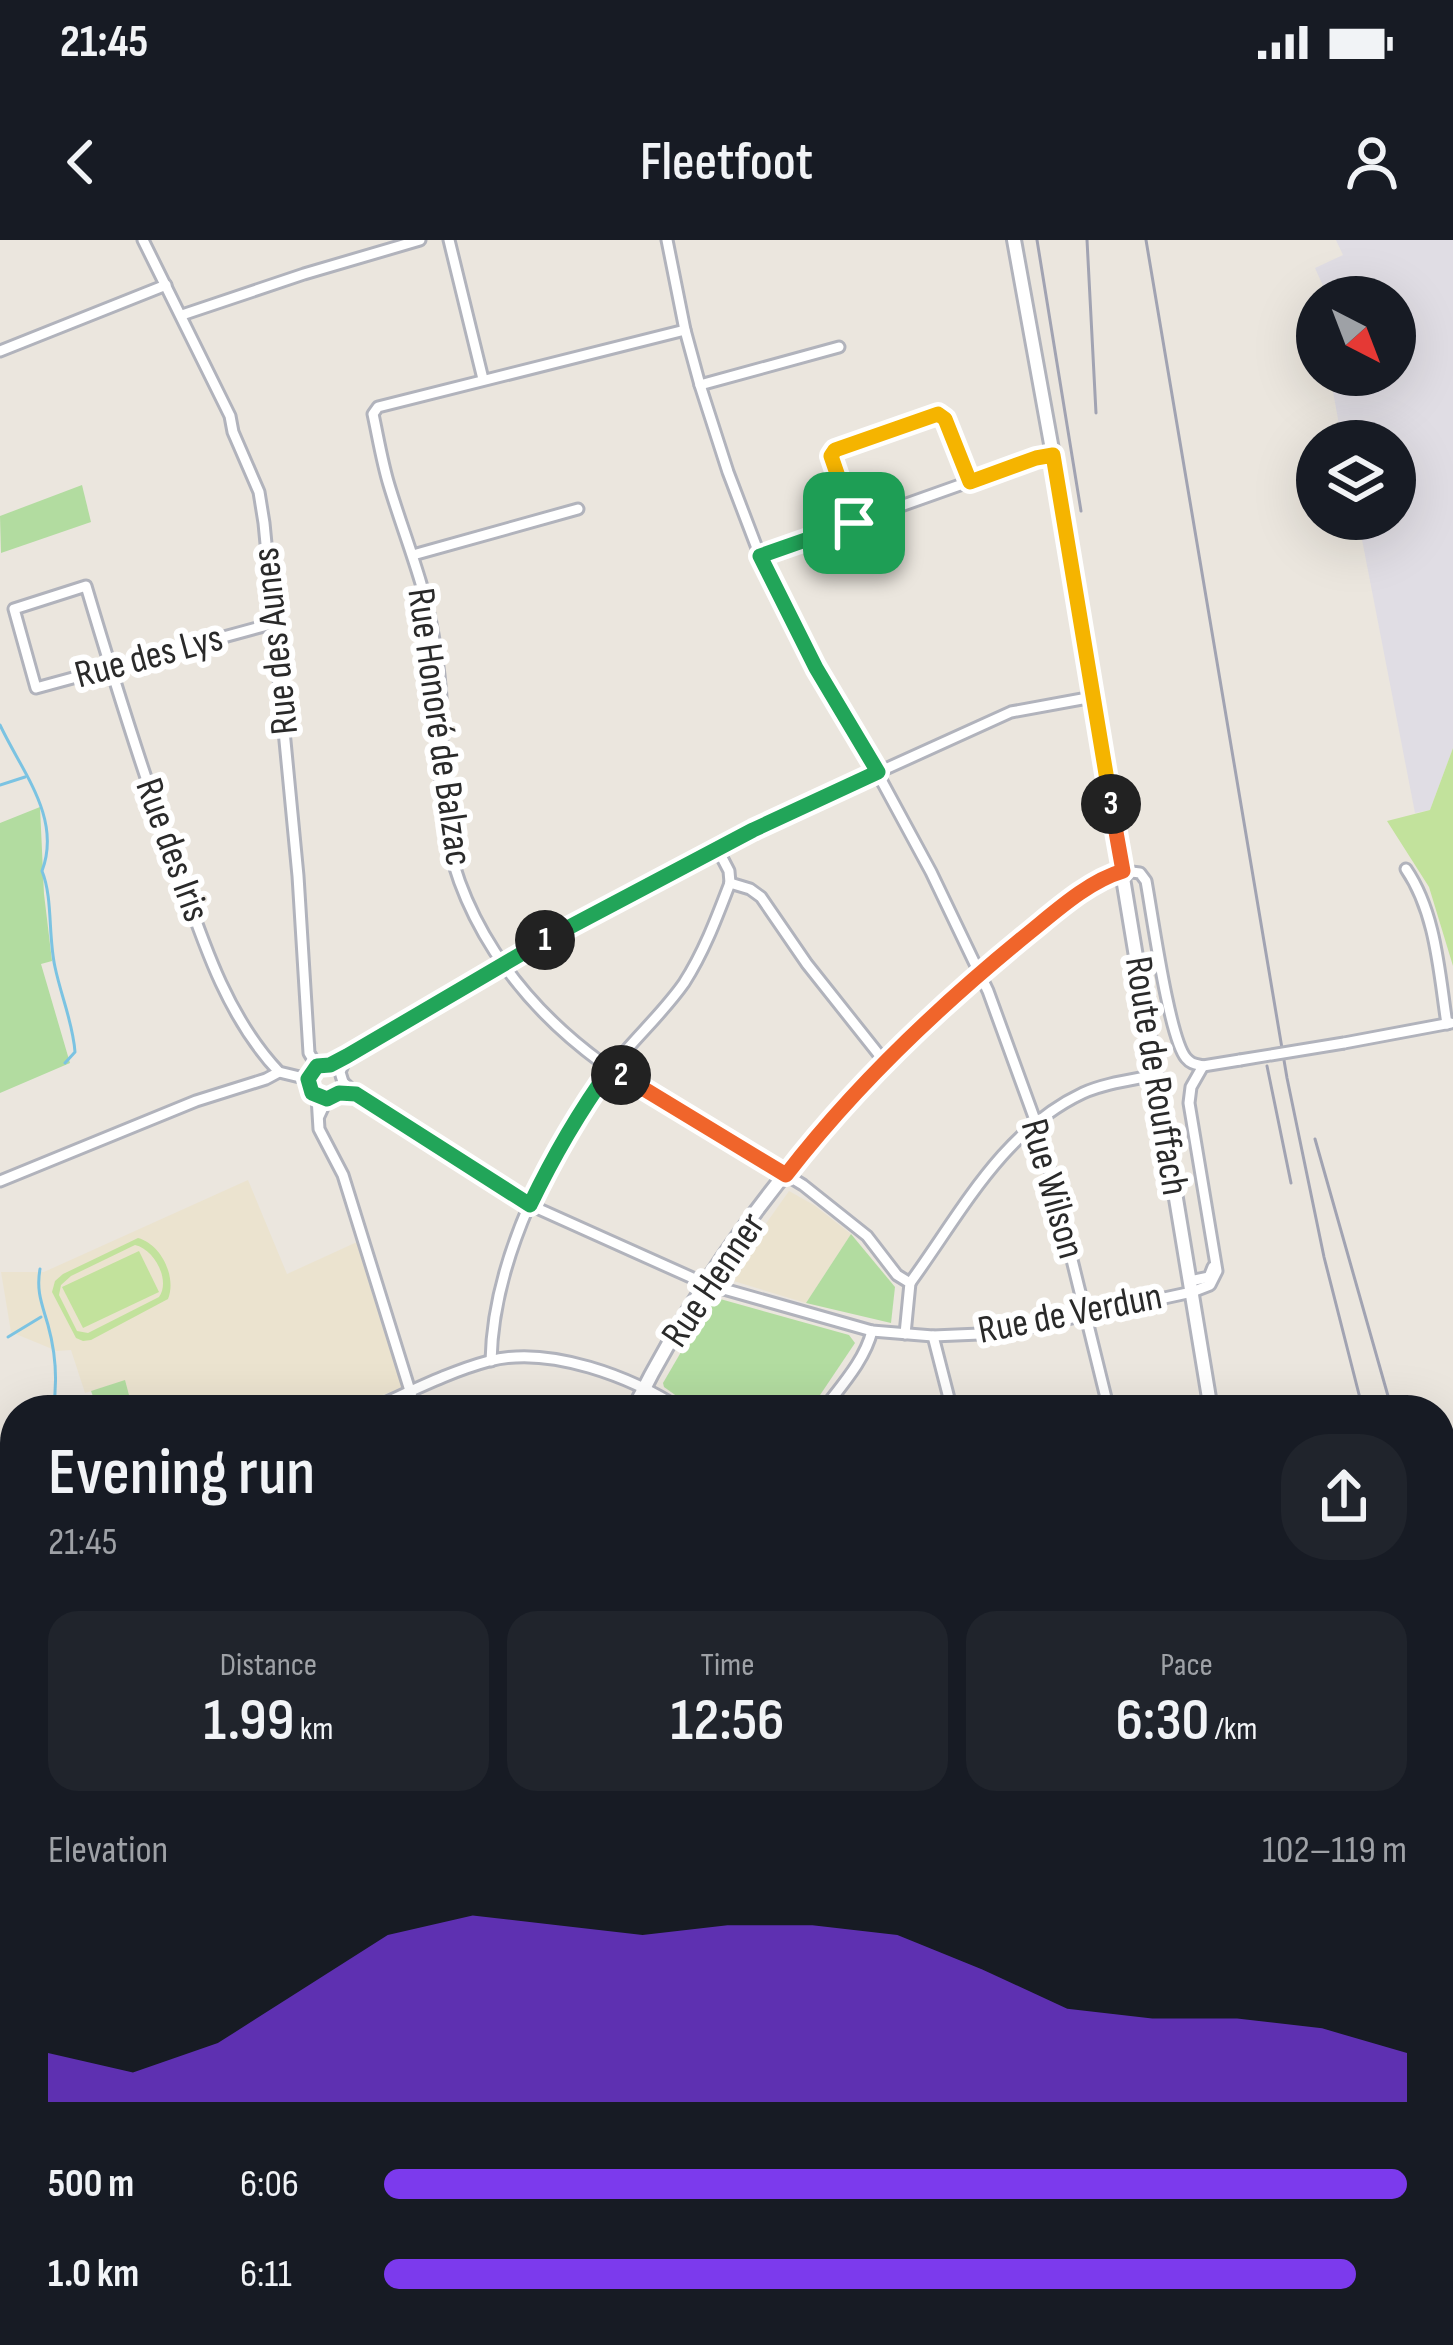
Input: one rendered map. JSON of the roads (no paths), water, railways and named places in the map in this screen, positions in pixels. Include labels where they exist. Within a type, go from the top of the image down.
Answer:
[{"type":"main road","name":"Route de Rouffach","points":[[1014,240],[1209,1395]]},
{"type":"main road","name":"Rue Henner","points":[[641,1395],[706,1285],[786,1175],[884,1061],[1052,914],[1109,875],[1123,871]]},
{"type":"street","name":"Rue des Aunes","points":[[143,240],[230,416],[259,492],[298,876],[309,1053],[317,1066]]},
{"type":"street","points":[[182,316],[421,240]]},
{"type":"street","points":[[448,240],[484,379],[685,330]]},
{"type":"street","name":"Rue Wilson","points":[[667,240],[700,386],[760,556],[816,668],[932,872],[980,973],[1043,1142],[1105,1395]]},
{"type":"street","points":[[0,351],[166,285]]},
{"type":"street","points":[[700,386],[839,346]]},
{"type":"street","name":"Rue Honoré de Balzac","points":[[484,379],[378,406],[373,414],[388,482],[426,598],[442,719],[442,806],[450,853],[479,929],[536,1006],[572,1041],[786,1175],[867,1236],[897,1275],[910,1283]]},
{"type":"street","points":[[854,523],[831,456],[835,450],[938,414],[945,419],[970,482]]},
{"type":"street","points":[[760,556],[1053,455]]},
{"type":"street","points":[[413,555],[578,509]]},
{"type":"street","name":"Rue des Lys","points":[[86,586],[14,609],[36,688],[275,623]]},
{"type":"street","name":"Rue des Iris","points":[[86,586],[157,812],[216,969],[245,1029],[279,1072]]},
{"type":"street","points":[[411,1395],[343,1175],[319,1129],[322,1098],[347,1056],[503,963],[717,848],[1011,712],[1093,697]]},
{"type":"street","points":[[490,1360],[504,1279],[530,1205],[562,1140],[610,1069],[682,985],[712,928],[730,883],[717,848]]},
{"type":"street","points":[[1203,1066],[1450,1023],[1430,919],[1406,869]]},
{"type":"street","name":"Route de Rouffach","points":[[1123,871],[1140,873],[1146,881],[1179,1043],[1189,1061],[1203,1066],[1190,1087],[1189,1102],[1213,1268],[1211,1279],[1191,1286]]},
{"type":"street","points":[[730,883],[761,897],[884,1061]]},
{"type":"street","points":[[308,1079],[317,1066]]},
{"type":"street","name":"Rue de Verdun","points":[[317,1066],[530,1205],[706,1285],[872,1331],[933,1336],[1003,1333],[1086,1316],[1191,1286]]},
{"type":"street","points":[[0,1181],[279,1072],[308,1079]]},
{"type":"street","points":[[905,1334],[910,1283],[1019,1135],[1088,1090],[1156,1075]]},
{"type":"street","points":[[308,1079],[312,1093],[322,1098]]},
{"type":"street","points":[[834,1395],[861,1357],[872,1331]]},
{"type":"street","points":[[933,1336],[948,1395]]},
{"type":"street","points":[[403,1395],[490,1360],[511,1357],[586,1366],[658,1395]]},
{"type":"waterway","points":[[0,725],[37,796],[47,832],[42,871],[55,967],[75,1052],[65,1063]]},
{"type":"waterway","points":[[0,785],[25,777]]},
{"type":"waterway","points":[[40,1269],[39,1291],[55,1367],[54,1395]]},
{"type":"waterway","points":[[8,1337],[41,1317]]},
{"type":"railway","points":[[1037,240],[1081,511]]},
{"type":"railway","points":[[1087,240],[1096,413]]},
{"type":"railway","points":[[1146,240],[1287,1078],[1324,1257],[1359,1395]]},
{"type":"railway","points":[[1267,1066],[1291,1183]]},
{"type":"railway","points":[[1315,1139],[1388,1395]]}]
